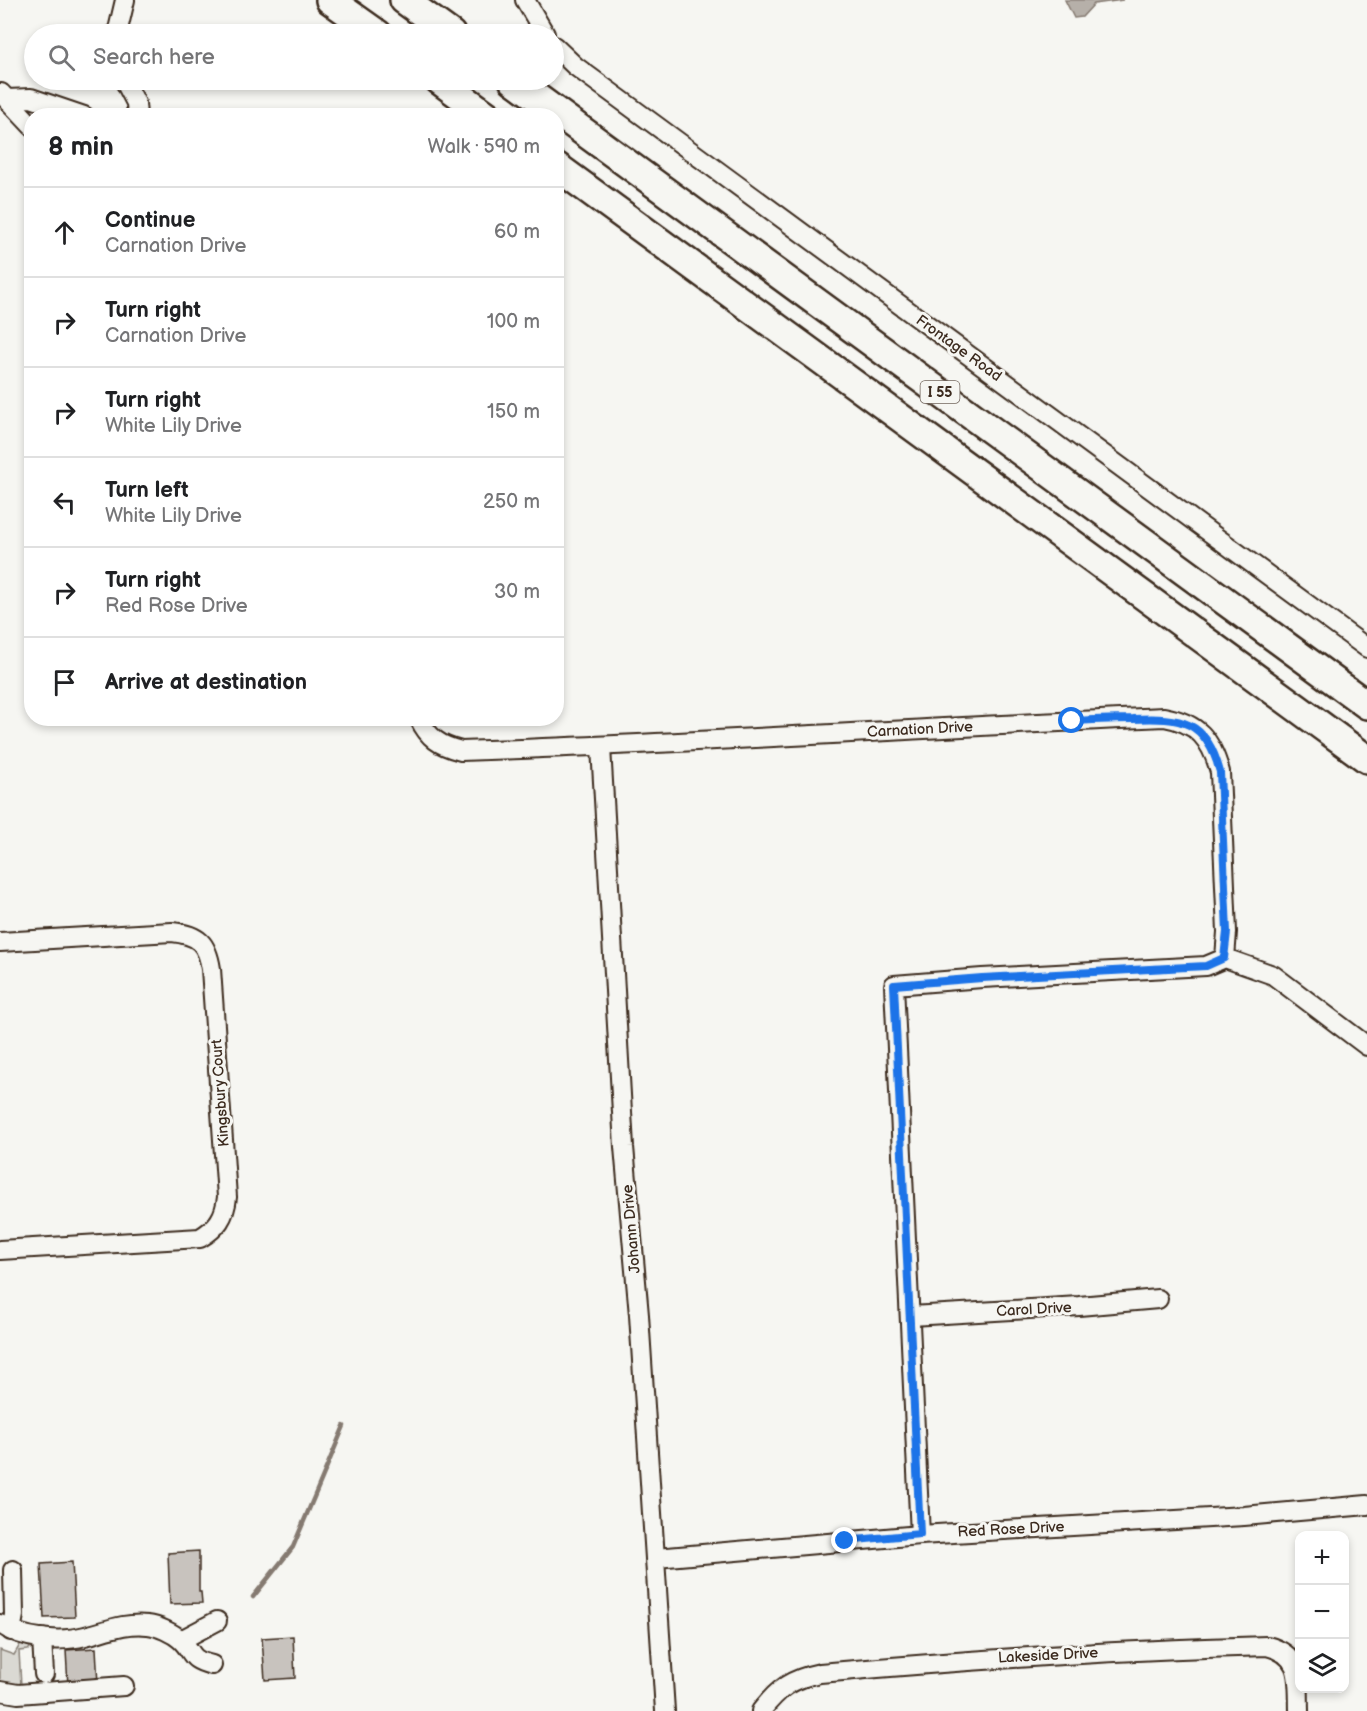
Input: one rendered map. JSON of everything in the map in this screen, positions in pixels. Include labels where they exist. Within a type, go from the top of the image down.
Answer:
[{"type":"highway","points":[[330,0],[364,24]]},
{"type":"highway","points":[[404,0],[437,24]]},
{"type":"highway","points":[[453,90],[477,108]]},
{"type":"highway","name":"I 55","points":[[527,90],[551,108]]},
{"type":"highway","name":"I 55","points":[[564,117],[1367,705]]},
{"type":"highway","points":[[564,171],[1367,759]]},
{"type":"street","points":[[119,24],[125,0]]},
{"type":"street","points":[[525,0],[539,24]]},
{"type":"street","name":"Frontage Road","points":[[564,56],[575,66],[1367,648]]},
{"type":"street","points":[[129,90],[136,108]]},
{"type":"street","points":[[3,95],[31,98],[60,108]]},
{"type":"street","points":[[3,95],[24,117]]},
{"type":"street","name":"Carnation Drive","points":[[423,726],[427,733],[446,748],[461,751],[601,747],[1164,717],[1177,720],[1189,724],[1208,742],[1215,754],[1220,772],[1227,932],[1224,958]]},
{"type":"street","name":"Johann Drive","points":[[601,747],[624,1148],[636,1279],[665,1711]]},
{"type":"street","name":"Kingsbury Court","points":[[0,942],[172,932],[194,938],[205,946],[211,969],[228,1197],[221,1221],[212,1231],[200,1238],[0,1250]]},
{"type":"street","points":[[920,1534],[894,985],[1206,966],[1224,958],[1273,975],[1367,1046]]},
{"type":"street","name":"Carol Drive","points":[[911,1316],[1158,1299]]},
{"type":"street","name":"Red Rose Drive","points":[[656,1558],[920,1534],[1244,1516],[1367,1505]]},
{"type":"street","points":[[13,1570],[14,1615],[6,1628],[42,1638],[81,1637],[132,1624],[156,1626],[181,1640],[192,1656],[212,1665]]},
{"type":"street","points":[[181,1640],[217,1621]]},
{"type":"street","points":[[42,1638],[44,1674]]},
{"type":"street","name":"Lakeside Drive","points":[[761,1711],[774,1694],[788,1683],[802,1676],[820,1673],[965,1660],[1097,1652],[1267,1646],[1279,1649],[1293,1662],[1298,1671],[1299,1711]]},
{"type":"street","points":[[0,1691],[18,1694],[124,1686]]},
{"type":"shaded area","points":[[1065,0],[1123,0],[1094,4],[1082,17],[1074,18]]},
{"type":"shaded area","points":[[21,1643],[28,1644],[30,1648],[19,1651],[21,1686],[0,1686],[0,1650],[14,1655]]},
{"type":"building","points":[[199,1551],[199,1592],[201,1592],[202,1603],[170,1604],[168,1553]]},
{"type":"building","points":[[72,1562],[75,1617],[44,1618],[41,1564]]},
{"type":"building","points":[[293,1636],[295,1678],[265,1680],[262,1638]]},
{"type":"building","points":[[96,1648],[98,1685],[68,1686],[66,1650]]},
{"type":"waterway","points":[[253,1597],[293,1547],[344,1426]]},
{"type":"route","points":[[845,1541],[920,1534],[894,985],[1206,966],[1219,962],[1226,953],[1220,772],[1215,754],[1208,742],[1189,724],[1164,717],[1072,721]]}]
